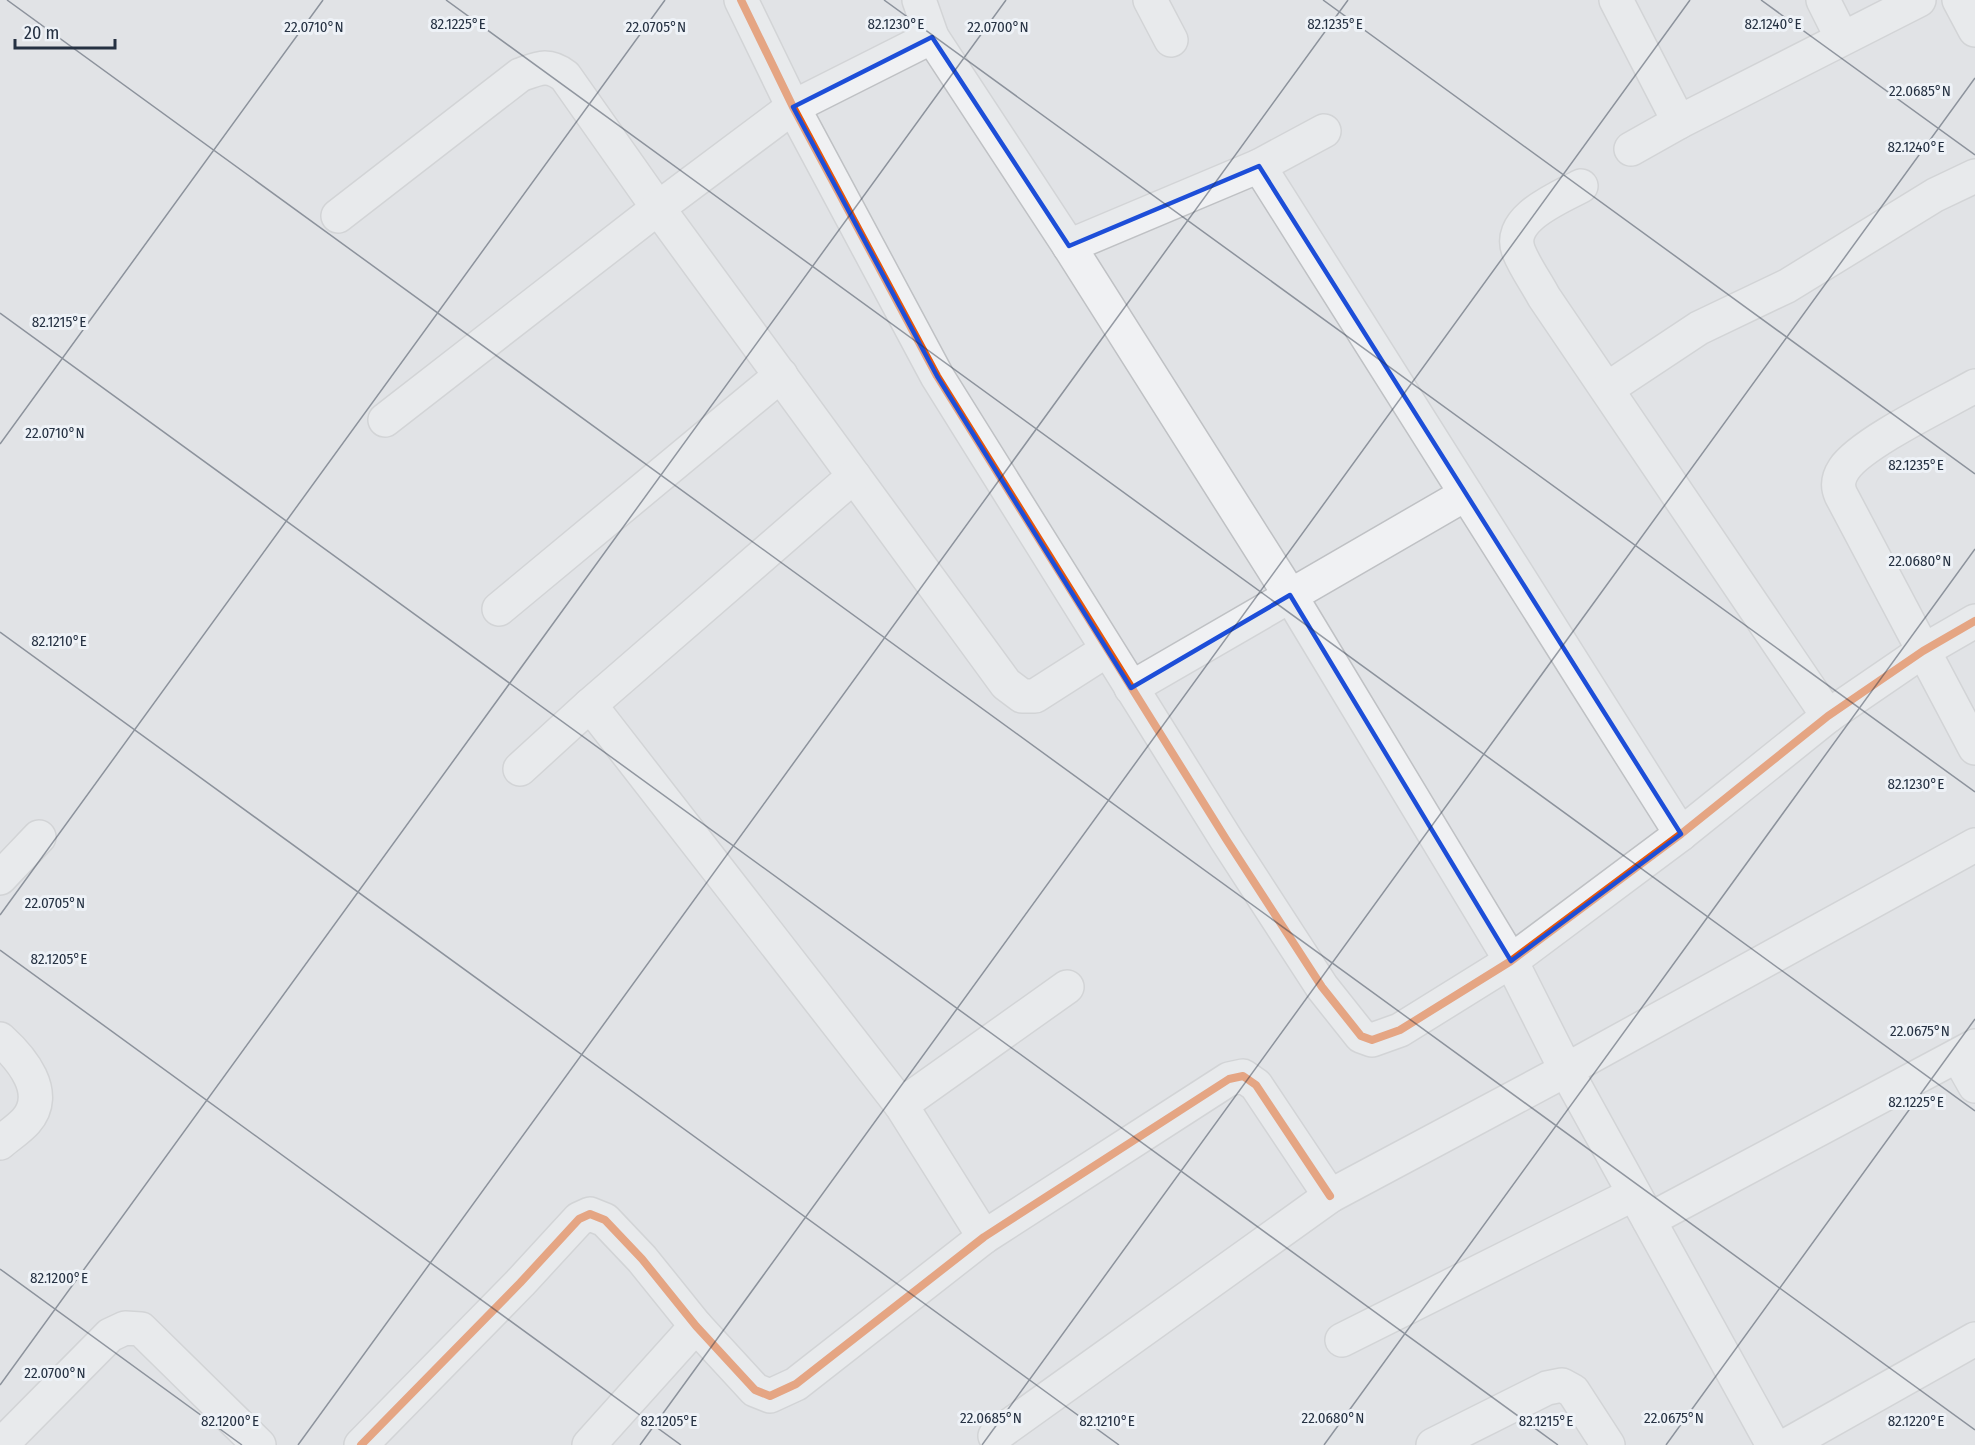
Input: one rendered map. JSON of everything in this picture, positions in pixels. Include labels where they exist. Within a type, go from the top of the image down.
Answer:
[{"type":"street","points":[[741,0],[793,107],[937,376],[1107,650],[1322,987],[1361,1036],[1372,1040],[1400,1030],[1511,961],[1681,834],[1828,716],[1923,651],[1975,621]]},
{"type":"street","points":[[919,0],[932,37],[1069,246],[1290,595],[1511,961],[1566,1070],[1773,1445]]},
{"type":"street","points":[[1150,0],[1171,40]]},
{"type":"street","points":[[1616,0],[1679,122]]},
{"type":"street","points":[[1823,0],[1842,38]]},
{"type":"street","points":[[1631,149],[1679,122],[1919,0]]},
{"type":"street","points":[[1959,0],[1975,30]]},
{"type":"street","points":[[385,420],[658,208],[793,107],[932,37]]},
{"type":"street","points":[[338,216],[520,75],[541,67],[555,68],[565,76],[658,208],[1006,684],[1022,696],[1035,696],[1107,650]]},
{"type":"street","points":[[1069,246],[1259,165],[1324,131]]},
{"type":"street","points":[[1259,165],[1681,834]]},
{"type":"street","points":[[1607,389],[1699,328],[1787,286],[1935,195],[1975,176]]},
{"type":"street","points":[[1581,186],[1527,219],[1520,227],[1516,238],[1518,250],[1544,297],[1828,716]]},
{"type":"street","points":[[499,609],[781,375]]},
{"type":"street","points":[[1975,386],[1887,436],[1862,453],[1845,467],[1838,481],[1841,495],[1975,748]]},
{"type":"street","points":[[520,769],[590,705],[854,476]]},
{"type":"street","points":[[1131,688],[1466,494]]},
{"type":"street","points":[[590,705],[901,1104],[984,1237]]},
{"type":"street","points":[[0,878],[39,837]]},
{"type":"street","points":[[995,1436],[1330,1196],[1566,1070],[1975,845]]},
{"type":"street","points":[[901,1104],[1067,987]]},
{"type":"street","points":[[0,1039],[19,1056],[34,1083],[35,1106],[27,1120],[0,1143]]},
{"type":"street","points":[[1342,1340],[1642,1207],[1967,1051],[1975,1086]]},
{"type":"street","points":[[361,1445],[579,1219],[590,1214],[605,1220],[642,1259],[696,1326],[755,1390],[770,1396],[796,1384],[984,1237],[1236,1076],[1243,1076],[1256,1085],[1330,1196]]},
{"type":"street","points":[[589,1445],[696,1326]]},
{"type":"street","points":[[0,1441],[10,1436],[110,1335],[125,1328],[141,1329],[259,1445]]},
{"type":"street","points":[[1787,1445],[1975,1339]]},
{"type":"street","points":[[1433,1445],[1547,1388],[1562,1385],[1573,1391],[1608,1445]]},
{"type":"highlighted area","points":[[932,37],[1069,246],[1259,166],[1681,834],[1511,961],[1290,595],[1131,688],[937,376],[793,107]]},
{"type":"cycle path","points":[[741,0],[793,107],[937,376],[1226,839],[1322,987],[1361,1036],[1372,1040],[1400,1030],[1511,961],[1681,834],[1828,716],[1923,651],[1975,621]]},
{"type":"cycle path","points":[[361,1445],[520,1283],[579,1219],[590,1214],[605,1220],[642,1259],[696,1326],[755,1390],[770,1396],[796,1384],[984,1237],[1229,1079],[1243,1076],[1256,1085],[1330,1196]]}]
